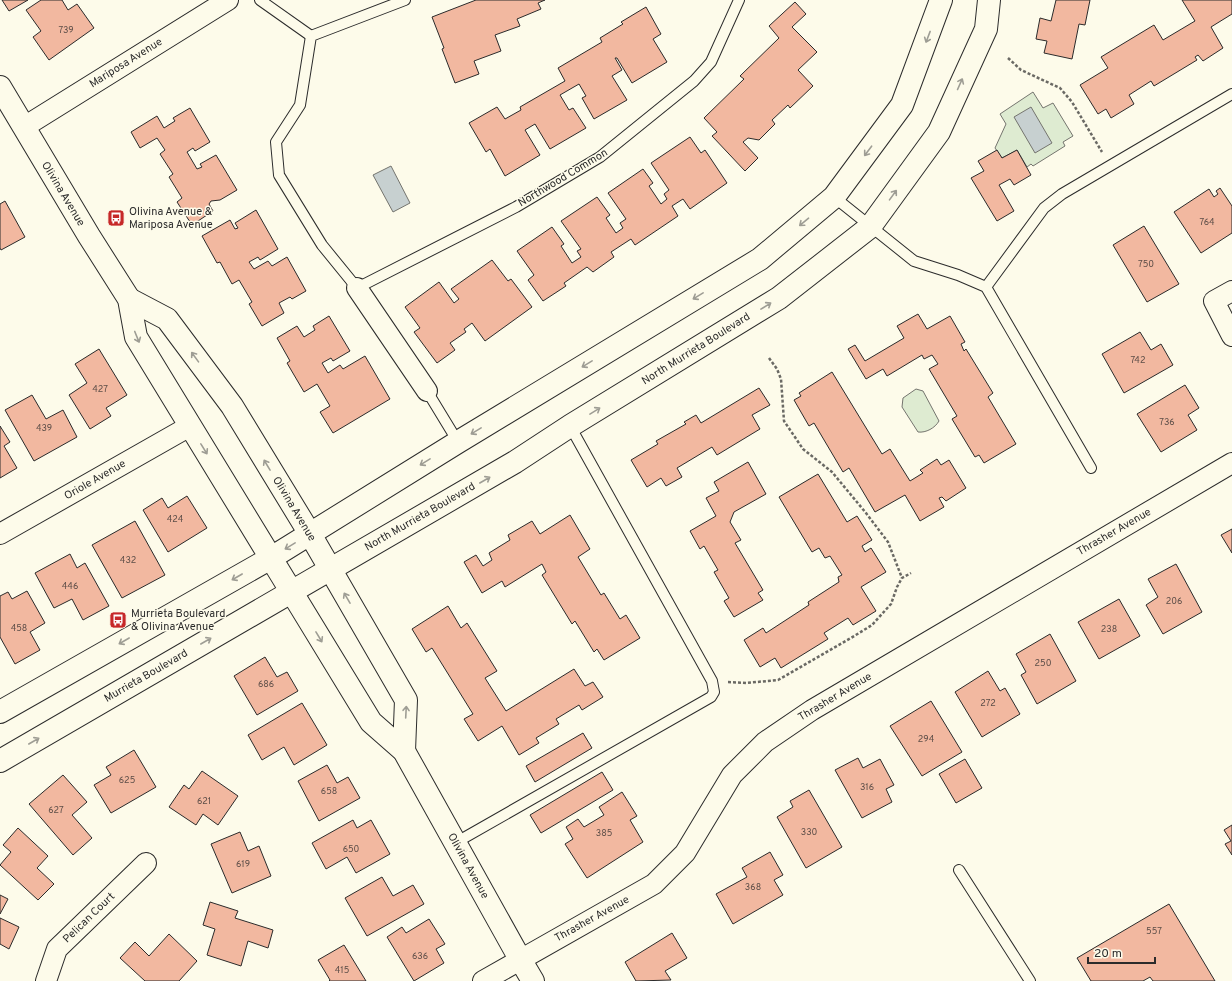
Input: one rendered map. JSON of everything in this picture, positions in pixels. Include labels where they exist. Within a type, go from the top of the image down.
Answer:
[{"type":"main road","name":"North Murrieta Boulevard","points":[[292,591],[515,462],[570,426],[779,298],[870,227],[939,132],[986,29],[989,0]]},
{"type":"main road","points":[[0,712],[271,558],[458,442],[760,259],[834,197],[902,105],[938,1]]},
{"type":"main road","name":"Olivina Avenue","points":[[0,87],[89,236],[129,299],[136,337],[371,722],[404,751],[533,981]]},
{"type":"main road","name":"Olivina Avenue","points":[[129,299],[167,318],[232,406],[310,534],[406,700],[404,751]]},
{"type":"main road","name":"Murrieta Boulevard","points":[[0,761],[292,591]]},
{"type":"street","name":"Mariposa Avenue","points":[[24,127],[228,0]]},
{"type":"street","points":[[357,288],[427,390]]},
{"type":"street","points":[[1232,291],[1214,301],[1232,336]]},
{"type":"street","name":"Oriole Avenue","points":[[0,534],[190,426]]},
{"type":"street","name":"Thrasher Avenue","points":[[483,981],[654,884],[685,854],[732,775],[765,742],[812,710],[1232,463]]},
{"type":"street","name":"Pelican Court","points":[[46,981],[57,949],[146,863]]},
{"type":"lane","points":[[260,0],[311,36]]},
{"type":"lane","points":[[311,36],[405,0]]},
{"type":"lane","name":"Northwood Common","points":[[357,288],[516,207],[600,158],[694,82],[711,62],[739,0]]},
{"type":"lane","points":[[311,36],[300,105],[276,142],[279,175],[322,246],[357,288]]},
{"type":"lane","points":[[986,287],[1044,208],[1062,194],[1232,94]]},
{"type":"lane","points":[[834,197],[914,261],[958,275],[986,287],[1091,468]]},
{"type":"lane","points":[[427,390],[458,442]]},
{"type":"lane","points":[[455,843],[711,697],[714,692],[712,681],[570,426]]},
{"type":"lane","points":[[959,870],[1030,981]]},
{"type":"path","points":[[1008,58],[1021,70],[1060,88],[1072,102],[1110,165]]},
{"type":"path","points":[[769,358],[777,369],[781,379],[784,421],[803,449],[832,472],[888,542],[902,578]]},
{"type":"path","points":[[712,681],[746,683],[778,680],[806,665],[872,625],[891,604],[902,578],[911,573]]},
{"type":"green space","points":[[1033,92],[1043,108],[1053,103],[1073,136],[1063,142],[1065,146],[1033,166],[1031,164],[1027,167],[1017,150],[1002,158],[995,148],[1006,124],[1000,114]]},
{"type":"green space","points":[[916,389],[923,391],[939,421],[933,428],[924,432],[918,432],[902,407],[903,398]]},
{"type":"shaded area","points":[[1031,107],[1052,143],[1035,153],[1014,117]]},
{"type":"shaded area","points":[[391,166],[410,203],[393,212],[373,175]]},
{"type":"building","points":[[2,0],[28,0],[9,11]]},
{"type":"building","points":[[41,0],[62,0],[68,10],[77,4],[94,28],[49,60],[33,37],[41,31],[26,10]]},
{"type":"building","points":[[476,0],[545,0],[538,3],[541,9],[517,19],[520,26],[495,35],[501,51],[474,61],[479,74],[455,83],[432,17]]},
{"type":"building","points":[[1056,0],[1090,0],[1085,25],[1079,24],[1072,59],[1044,53],[1047,41],[1036,39],[1040,18],[1051,21]]},
{"type":"building","points":[[1182,0],[1232,0],[1232,14],[1211,27],[1223,48],[1203,61],[1198,55],[1195,57],[1197,60],[1154,86],[1151,81],[1129,95],[1134,104],[1111,118],[1106,109],[1098,114],[1080,85],[1108,68],[1101,57],[1154,25],[1163,40],[1195,21]]},
{"type":"building","points":[[795,2],[806,14],[792,27],[817,52],[798,70],[813,86],[790,108],[788,105],[772,120],[775,124],[759,140],[748,138],[743,142],[758,158],[745,171],[712,136],[717,132],[704,118],[744,79],[740,76],[779,38],[769,26]]},
{"type":"building","points":[[646,7],[661,34],[653,39],[667,62],[632,83],[617,58],[615,58],[622,70],[612,76],[627,100],[594,119],[582,98],[586,96],[579,84],[560,95],[569,110],[573,108],[586,128],[550,149],[535,124],[525,130],[540,155],[505,176],[490,149],[486,152],[469,123],[497,107],[505,119],[521,110],[520,107],[565,81],[558,68],[602,42],[600,38],[623,24],[621,22]]},
{"type":"building","points":[[190,108],[210,142],[195,151],[193,148],[187,152],[197,169],[202,167],[200,164],[216,155],[237,190],[220,200],[211,201],[209,204],[213,211],[192,225],[177,202],[182,198],[169,177],[173,174],[160,154],[165,150],[157,138],[140,148],[131,132],[157,116],[164,128],[175,121],[173,118]]},
{"type":"building","points":[[690,137],[701,153],[705,150],[727,183],[690,209],[683,199],[672,206],[678,216],[635,245],[631,239],[611,252],[614,257],[593,272],[587,267],[564,283],[566,286],[543,301],[528,280],[534,275],[517,251],[552,227],[564,244],[561,246],[572,263],[581,257],[577,251],[581,249],[561,221],[597,197],[610,215],[606,218],[616,233],[623,228],[620,223],[626,219],[608,193],[643,169],[653,183],[649,186],[661,204],[667,199],[664,194],[669,190],[651,163]]},
{"type":"building","points":[[997,150],[1002,158],[1017,150],[1031,175],[1014,185],[1010,179],[999,185],[1014,211],[997,221],[971,178],[984,171],[978,161]]},
{"type":"building","points":[[1220,188],[1232,206],[1232,233],[1201,253],[1174,212],[1209,189],[1214,197],[1218,194],[1216,191]]},
{"type":"building","points":[[5,201],[25,237],[1,250],[0,204]]},
{"type":"building","points":[[256,210],[278,249],[260,260],[258,257],[249,262],[254,269],[268,261],[272,266],[287,257],[306,291],[292,299],[290,297],[279,303],[284,313],[262,326],[249,304],[252,302],[239,280],[232,284],[220,262],[217,263],[202,236],[230,220],[235,229],[238,228],[235,223]]},
{"type":"building","points":[[1144,226],[1179,284],[1147,302],[1113,245]]},
{"type":"building","points":[[492,260],[508,281],[511,279],[532,307],[485,341],[472,323],[464,329],[466,332],[450,343],[455,350],[437,363],[414,332],[420,328],[405,307],[439,282],[454,303],[459,299],[451,289]]},
{"type":"building","points":[[918,314],[927,329],[950,316],[965,342],[961,344],[964,351],[966,349],[993,393],[988,397],[1016,444],[984,463],[979,455],[975,457],[952,419],[957,416],[929,369],[938,364],[932,355],[924,359],[922,355],[887,376],[883,369],[866,379],[848,349],[855,345],[865,361],[904,338],[897,326]]},
{"type":"building","points":[[329,316],[350,351],[333,361],[331,358],[322,363],[328,373],[340,365],[343,369],[365,356],[390,399],[333,433],[320,412],[330,406],[317,384],[304,392],[287,363],[290,361],[277,338],[297,326],[304,337],[315,330],[313,326]]},
{"type":"building","points":[[1140,332],[1151,350],[1161,344],[1173,365],[1124,393],[1102,354]]},
{"type":"building","points":[[99,349],[127,395],[106,408],[111,416],[90,429],[69,395],[87,383],[75,364]]},
{"type":"building","points":[[832,372],[882,454],[890,449],[910,481],[923,473],[920,470],[937,459],[941,465],[949,460],[966,488],[946,501],[942,497],[939,498],[944,507],[920,521],[905,495],[875,512],[849,468],[843,472],[814,423],[809,426],[794,400],[801,396],[799,393]]},
{"type":"building","points":[[1185,385],[1199,408],[1188,415],[1197,430],[1161,452],[1137,414]]},
{"type":"building","points":[[759,388],[770,405],[752,415],[760,429],[717,455],[712,447],[677,468],[682,477],[666,486],[661,478],[647,487],[631,460],[658,444],[656,441],[686,424],[684,422],[696,415],[701,423]]},
{"type":"building","points":[[32,395],[46,419],[63,410],[77,437],[34,461],[5,410]]},
{"type":"building","points":[[0,426],[10,442],[4,446],[17,468],[0,478]]},
{"type":"building","points":[[748,462],[766,494],[734,512],[730,522],[741,540],[735,543],[763,590],[758,593],[763,600],[734,617],[724,601],[729,598],[714,572],[718,570],[704,546],[700,549],[690,531],[716,516],[706,498],[719,491],[714,482]]},
{"type":"building","points":[[818,474],[847,522],[857,516],[872,540],[862,546],[865,552],[871,548],[886,572],[861,587],[876,611],[853,625],[848,618],[824,633],[828,639],[781,668],[775,658],[760,667],[744,640],[763,628],[766,633],[809,605],[808,602],[839,582],[838,577],[842,575],[830,556],[825,558],[819,548],[812,552],[779,497]]},
{"type":"building","points":[[187,496],[207,528],[168,552],[143,510],[162,498],[168,508]]},
{"type":"building","points":[[570,515],[590,549],[578,557],[601,595],[604,593],[620,619],[626,615],[640,638],[604,660],[597,649],[594,652],[575,621],[572,624],[542,575],[546,572],[542,564],[505,587],[502,581],[482,593],[464,562],[476,555],[483,566],[492,560],[489,553],[510,540],[508,535],[532,521],[540,534]]},
{"type":"building","points":[[135,521],[165,575],[122,598],[92,545]]},
{"type":"building","points":[[1232,529],[1232,553],[1221,535]]},
{"type":"building","points":[[70,554],[77,568],[85,563],[109,606],[83,620],[72,599],[54,608],[35,573]]},
{"type":"building","points":[[1176,564],[1202,612],[1163,634],[1146,605],[1158,597],[1148,579]]},
{"type":"building","points":[[27,591],[45,623],[30,632],[40,650],[15,664],[0,637],[0,596],[8,592],[12,599]]},
{"type":"building","points":[[1119,599],[1140,636],[1099,659],[1078,622]]},
{"type":"building","points":[[448,606],[461,628],[467,623],[497,671],[485,678],[506,711],[574,669],[585,686],[593,682],[603,697],[582,710],[579,705],[556,719],[559,724],[536,738],[539,743],[519,755],[502,726],[478,741],[464,719],[473,714],[432,648],[426,652],[412,629]]},
{"type":"building","points":[[1050,634],[1076,681],[1037,704],[1021,675],[1026,672],[1016,654]]},
{"type":"building","points":[[265,657],[277,677],[287,672],[298,691],[257,715],[234,676]]},
{"type":"building","points":[[988,671],[1000,691],[1005,688],[1020,714],[982,737],[955,692]]},
{"type":"building","points":[[931,701],[962,752],[922,776],[890,726]]},
{"type":"building","points":[[302,703],[327,745],[294,765],[284,747],[262,760],[248,735]]},
{"type":"building","points":[[583,733],[592,748],[535,782],[526,766]]},
{"type":"building","points":[[134,750],[156,787],[111,813],[94,785],[111,775],[106,767]]},
{"type":"building","points":[[858,758],[863,768],[880,759],[894,785],[886,789],[892,802],[862,818],[835,770]]},
{"type":"building","points":[[965,759],[982,788],[956,803],[939,774]]},
{"type":"building","points":[[327,765],[337,783],[348,777],[360,798],[319,821],[298,781]]},
{"type":"building","points":[[202,771],[238,796],[218,825],[203,814],[196,825],[169,807],[184,785],[189,789]]},
{"type":"building","points":[[602,772],[613,790],[541,833],[530,815]]},
{"type":"building","points":[[63,775],[87,802],[72,815],[92,838],[73,855],[29,804]]},
{"type":"building","points":[[809,790],[842,847],[806,868],[777,817],[793,807],[790,801]]},
{"type":"building","points":[[622,792],[637,816],[630,820],[643,842],[587,878],[565,844],[573,839],[566,827],[578,819],[584,827],[604,815],[599,807]]},
{"type":"building","points":[[353,820],[357,828],[371,820],[390,854],[356,873],[347,857],[326,869],[312,843]]},
{"type":"building","points":[[1232,825],[1232,855],[1225,844],[1231,841],[1224,830]]},
{"type":"building","points":[[18,828],[48,856],[37,868],[54,884],[38,900],[0,865],[11,852],[3,845]]},
{"type":"building","points":[[240,832],[248,851],[259,846],[271,876],[232,893],[211,844]]},
{"type":"building","points":[[770,852],[783,875],[774,880],[783,895],[733,924],[716,894],[747,877],[742,868]]},
{"type":"building","points":[[382,877],[393,896],[413,885],[424,904],[367,936],[345,898]]},
{"type":"building","points":[[0,895],[8,899],[0,914]]},
{"type":"building","points":[[210,902],[238,911],[235,918],[273,930],[268,948],[248,941],[241,966],[207,955],[215,929],[203,925]]},
{"type":"building","points":[[1169,904],[1215,981],[1153,981],[1150,977],[1143,981],[1091,981],[1077,958]]},
{"type":"building","points":[[0,918],[19,927],[9,949],[0,944]]},
{"type":"building","points":[[429,919],[445,944],[436,949],[444,963],[414,981],[387,937],[402,927],[406,933]]},
{"type":"building","points":[[672,933],[687,958],[665,971],[671,980],[636,981],[625,962]]},
{"type":"building","points":[[169,934],[197,961],[179,981],[145,981],[120,958],[135,942],[149,956]]},
{"type":"building","points":[[344,945],[366,981],[329,981],[330,980],[318,960]]},
{"type":"place","name":"Olivina Avenue & Mariposa Avenue","points":[[116,218]]},
{"type":"place","name":"Murrieta Boulevard & Olivina Avenue","points":[[118,620]]}]
